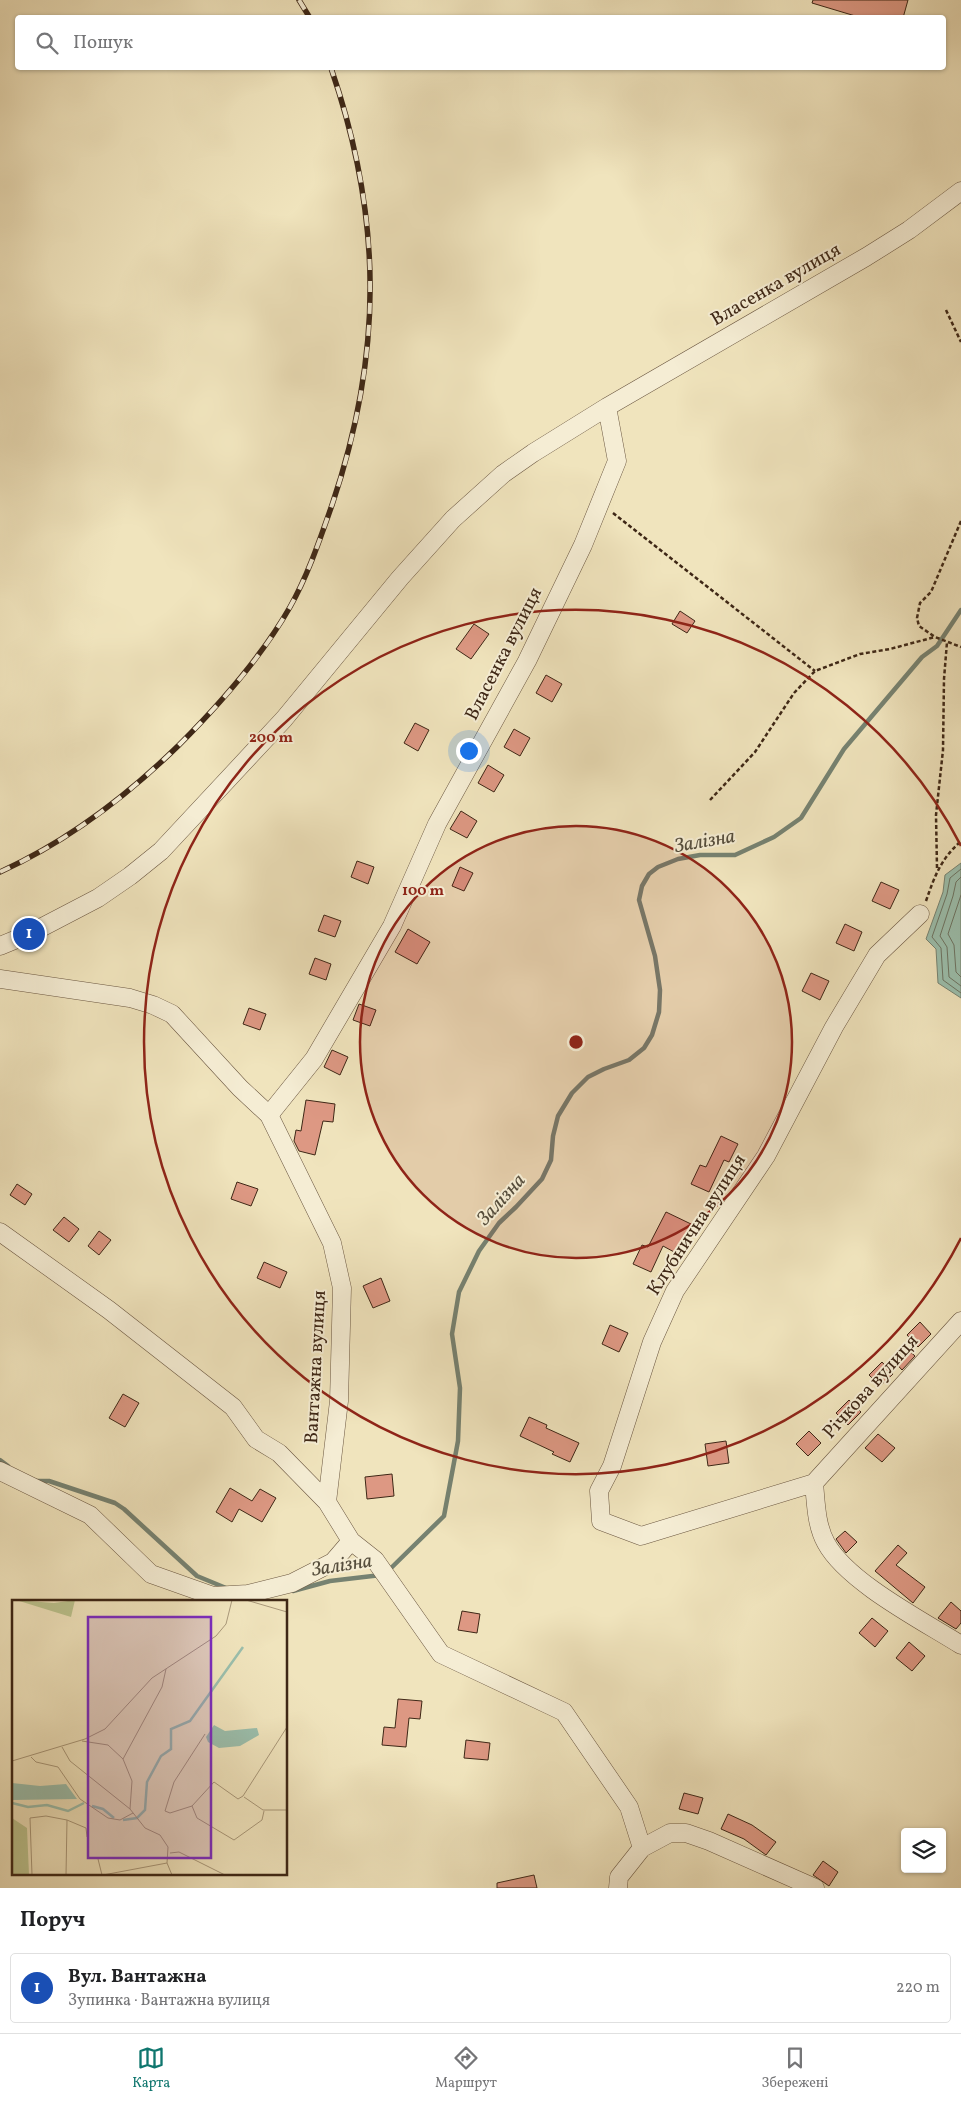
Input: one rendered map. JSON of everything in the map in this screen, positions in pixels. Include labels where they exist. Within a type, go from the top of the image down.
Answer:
[{"type":"street","name":"Власенка вулиця","points":[[269,1115],[314,1059],[392,926],[437,824],[527,661],[583,545],[617,461],[603,409],[866,257],[909,230],[961,191]]},
{"type":"street","points":[[0,946],[29,934],[98,898],[130,876],[161,851],[284,719],[400,578],[453,519],[503,474],[532,453],[603,409]]},
{"type":"street","name":"Клубнична вулиця","points":[[814,1483],[642,1536],[601,1521],[599,1491],[612,1466],[652,1342],[675,1291],[766,1156],[834,1027],[878,955],[920,914]]},
{"type":"street","name":"Вантажна вулиця","points":[[0,979],[130,998],[153,1005],[172,1014],[240,1088],[269,1115],[332,1243],[342,1288],[339,1401],[327,1502]]},
{"type":"street","name":"Вантажна вулиця","points":[[0,1232],[117,1316],[233,1407],[256,1439],[279,1453],[327,1502],[351,1541],[374,1560],[441,1654],[564,1712],[630,1807],[642,1848]]},
{"type":"street","name":"Річкова вулиця","points":[[814,1483],[961,1321]]},
{"type":"street","points":[[0,1471],[90,1515],[151,1574],[213,1596],[248,1594],[292,1583],[332,1562],[351,1541]]},
{"type":"street","points":[[814,1483],[819,1526],[826,1544],[853,1575],[897,1606],[961,1645]]},
{"type":"street","points":[[618,1888],[619,1877],[642,1848],[670,1833],[686,1833],[709,1841],[815,1888]]},
{"type":"path","points":[[946,310],[961,342]]},
{"type":"path","points":[[600,502],[814,671]]},
{"type":"path","points":[[961,521],[930,592],[920,603],[917,618],[919,626],[936,637],[961,647]]},
{"type":"path","points":[[710,800],[755,752],[794,693],[814,671],[860,654],[890,649],[936,637]]},
{"type":"path","points":[[937,868],[936,815],[943,750],[944,679],[947,642]]},
{"type":"path","points":[[920,914],[937,868],[949,852],[961,841]]},
{"type":"water","points":[[961,863],[961,998],[938,983],[936,949],[926,939],[943,892],[945,875]]},
{"type":"building","points":[[813,0],[908,0],[904,15],[852,15],[812,3]]},
{"type":"building","points":[[680,611],[695,621],[687,633],[672,624]]},
{"type":"building","points":[[474,624],[489,634],[471,659],[456,649]]},
{"type":"building","points":[[546,675],[562,684],[552,702],[536,693]]},
{"type":"building","points":[[415,723],[429,730],[418,751],[404,743]]},
{"type":"building","points":[[514,729],[530,738],[520,756],[504,747]]},
{"type":"building","points":[[488,765],[504,775],[494,792],[478,783]]},
{"type":"building","points":[[461,811],[477,821],[467,838],[450,829]]},
{"type":"building","points":[[357,861],[374,867],[368,884],[351,877]]},
{"type":"building","points":[[460,867],[473,873],[464,891],[452,886]]},
{"type":"building","points":[[881,882],[899,890],[890,909],[872,901]]},
{"type":"building","points":[[324,915],[341,921],[335,937],[318,931]]},
{"type":"building","points":[[845,924],[862,932],[854,951],[836,943]]},
{"type":"building","points":[[408,929],[430,942],[417,964],[395,952]]},
{"type":"building","points":[[315,958],[331,964],[326,980],[309,974]]},
{"type":"building","points":[[811,973],[829,981],[820,1000],[802,991]]},
{"type":"building","points":[[359,1004],[376,1010],[370,1026],[353,1020]]},
{"type":"building","points":[[249,1008],[266,1014],[260,1030],[243,1024]]},
{"type":"building","points":[[332,1050],[348,1057],[340,1075],[324,1067]]},
{"type":"building","points":[[306,1100],[335,1104],[333,1122],[323,1121],[315,1155],[299,1151],[294,1141],[296,1130],[301,1131]]},
{"type":"building","points":[[721,1136],[738,1144],[729,1162],[724,1160],[709,1192],[691,1184],[700,1165],[706,1167]]},
{"type":"building","points":[[237,1182],[258,1189],[251,1206],[231,1199]]},
{"type":"building","points":[[17,1184],[32,1194],[25,1205],[10,1195]]},
{"type":"building","points":[[666,1212],[691,1224],[676,1253],[663,1246],[651,1272],[633,1264],[642,1245],[648,1247]]},
{"type":"building","points":[[64,1217],[79,1229],[69,1242],[53,1230]]},
{"type":"building","points":[[99,1231],[111,1240],[99,1255],[88,1246]]},
{"type":"building","points":[[264,1262],[287,1272],[280,1288],[257,1278]]},
{"type":"building","points":[[381,1278],[390,1301],[373,1308],[363,1286]]},
{"type":"building","points":[[920,1322],[931,1334],[918,1347],[907,1335]]},
{"type":"building","points":[[610,1325],[628,1333],[619,1352],[602,1344]]},
{"type":"building","points":[[906,1348],[915,1356],[902,1370],[893,1360]]},
{"type":"building","points":[[882,1362],[893,1374],[880,1386],[869,1375]]},
{"type":"building","points":[[123,1394],[139,1403],[125,1427],[109,1418]]},
{"type":"building","points":[[849,1400],[861,1412],[848,1425],[836,1413]]},
{"type":"building","points":[[529,1417],[547,1425],[546,1428],[579,1443],[570,1462],[520,1436]]},
{"type":"building","points":[[809,1431],[821,1443],[808,1456],[796,1444]]},
{"type":"building","points":[[878,1434],[895,1448],[882,1462],[865,1448]]},
{"type":"building","points":[[726,1441],[729,1463],[708,1466],[705,1444]]},
{"type":"building","points":[[392,1474],[394,1496],[367,1499],[365,1477]]},
{"type":"building","points":[[230,1488],[252,1501],[260,1489],[276,1498],[262,1522],[239,1509],[232,1522],[216,1512]]},
{"type":"building","points":[[845,1531],[857,1542],[846,1553],[836,1539]]},
{"type":"building","points":[[898,1545],[907,1553],[896,1565],[925,1587],[913,1603],[875,1571]]},
{"type":"building","points":[[951,1602],[961,1611],[961,1623],[956,1629],[938,1618]]},
{"type":"building","points":[[462,1611],[480,1614],[477,1633],[458,1630]]},
{"type":"building","points":[[872,1618],[888,1631],[875,1647],[859,1633]]},
{"type":"building","points":[[909,1642],[925,1656],[912,1671],[896,1658]]},
{"type":"building","points":[[398,1699],[422,1701],[420,1719],[409,1718],[406,1747],[382,1745],[384,1727],[395,1728]]},
{"type":"building","points":[[466,1740],[490,1743],[488,1760],[464,1758]]},
{"type":"building","points":[[684,1793],[703,1798],[698,1814],[679,1809]]},
{"type":"building","points":[[728,1814],[752,1825],[776,1842],[766,1855],[744,1839],[721,1829]]},
{"type":"building","points":[[823,1861],[838,1872],[829,1886],[813,1875]]},
{"type":"building","points":[[534,1875],[537,1888],[497,1888],[497,1883]]},
{"type":"waterway","name":"Залізна","points":[[387,1572],[444,1516],[458,1441],[460,1388],[452,1334],[459,1292],[479,1251],[499,1223],[542,1179],[551,1160],[553,1136],[558,1116],[572,1093],[588,1077],[629,1060],[644,1048],[652,1035],[659,1012],[660,990],[655,956],[639,900],[642,886],[649,874],[658,867],[678,859],[700,855],[735,855],[774,837],[801,818],[844,749],[922,657],[937,646],[961,610]]},
{"type":"waterway","points":[[0,1460],[8,1466]]},
{"type":"waterway","name":"Залізна","points":[[35,1481],[49,1481],[115,1503],[124,1509],[197,1576],[226,1588]]},
{"type":"waterway","name":"Залізна","points":[[293,1591],[330,1581],[381,1575]]},
{"type":"railway","points":[[299,0],[308,15]]},
{"type":"railway","points":[[0,872],[73,832],[117,800],[179,745],[210,713],[253,662],[279,626],[308,570],[332,505],[349,449],[361,394],[368,340],[370,286],[368,233],[360,179],[348,124],[332,70]]},
{"type":"place","name":"Вул. Вантажна","points":[[29,934]]}]
